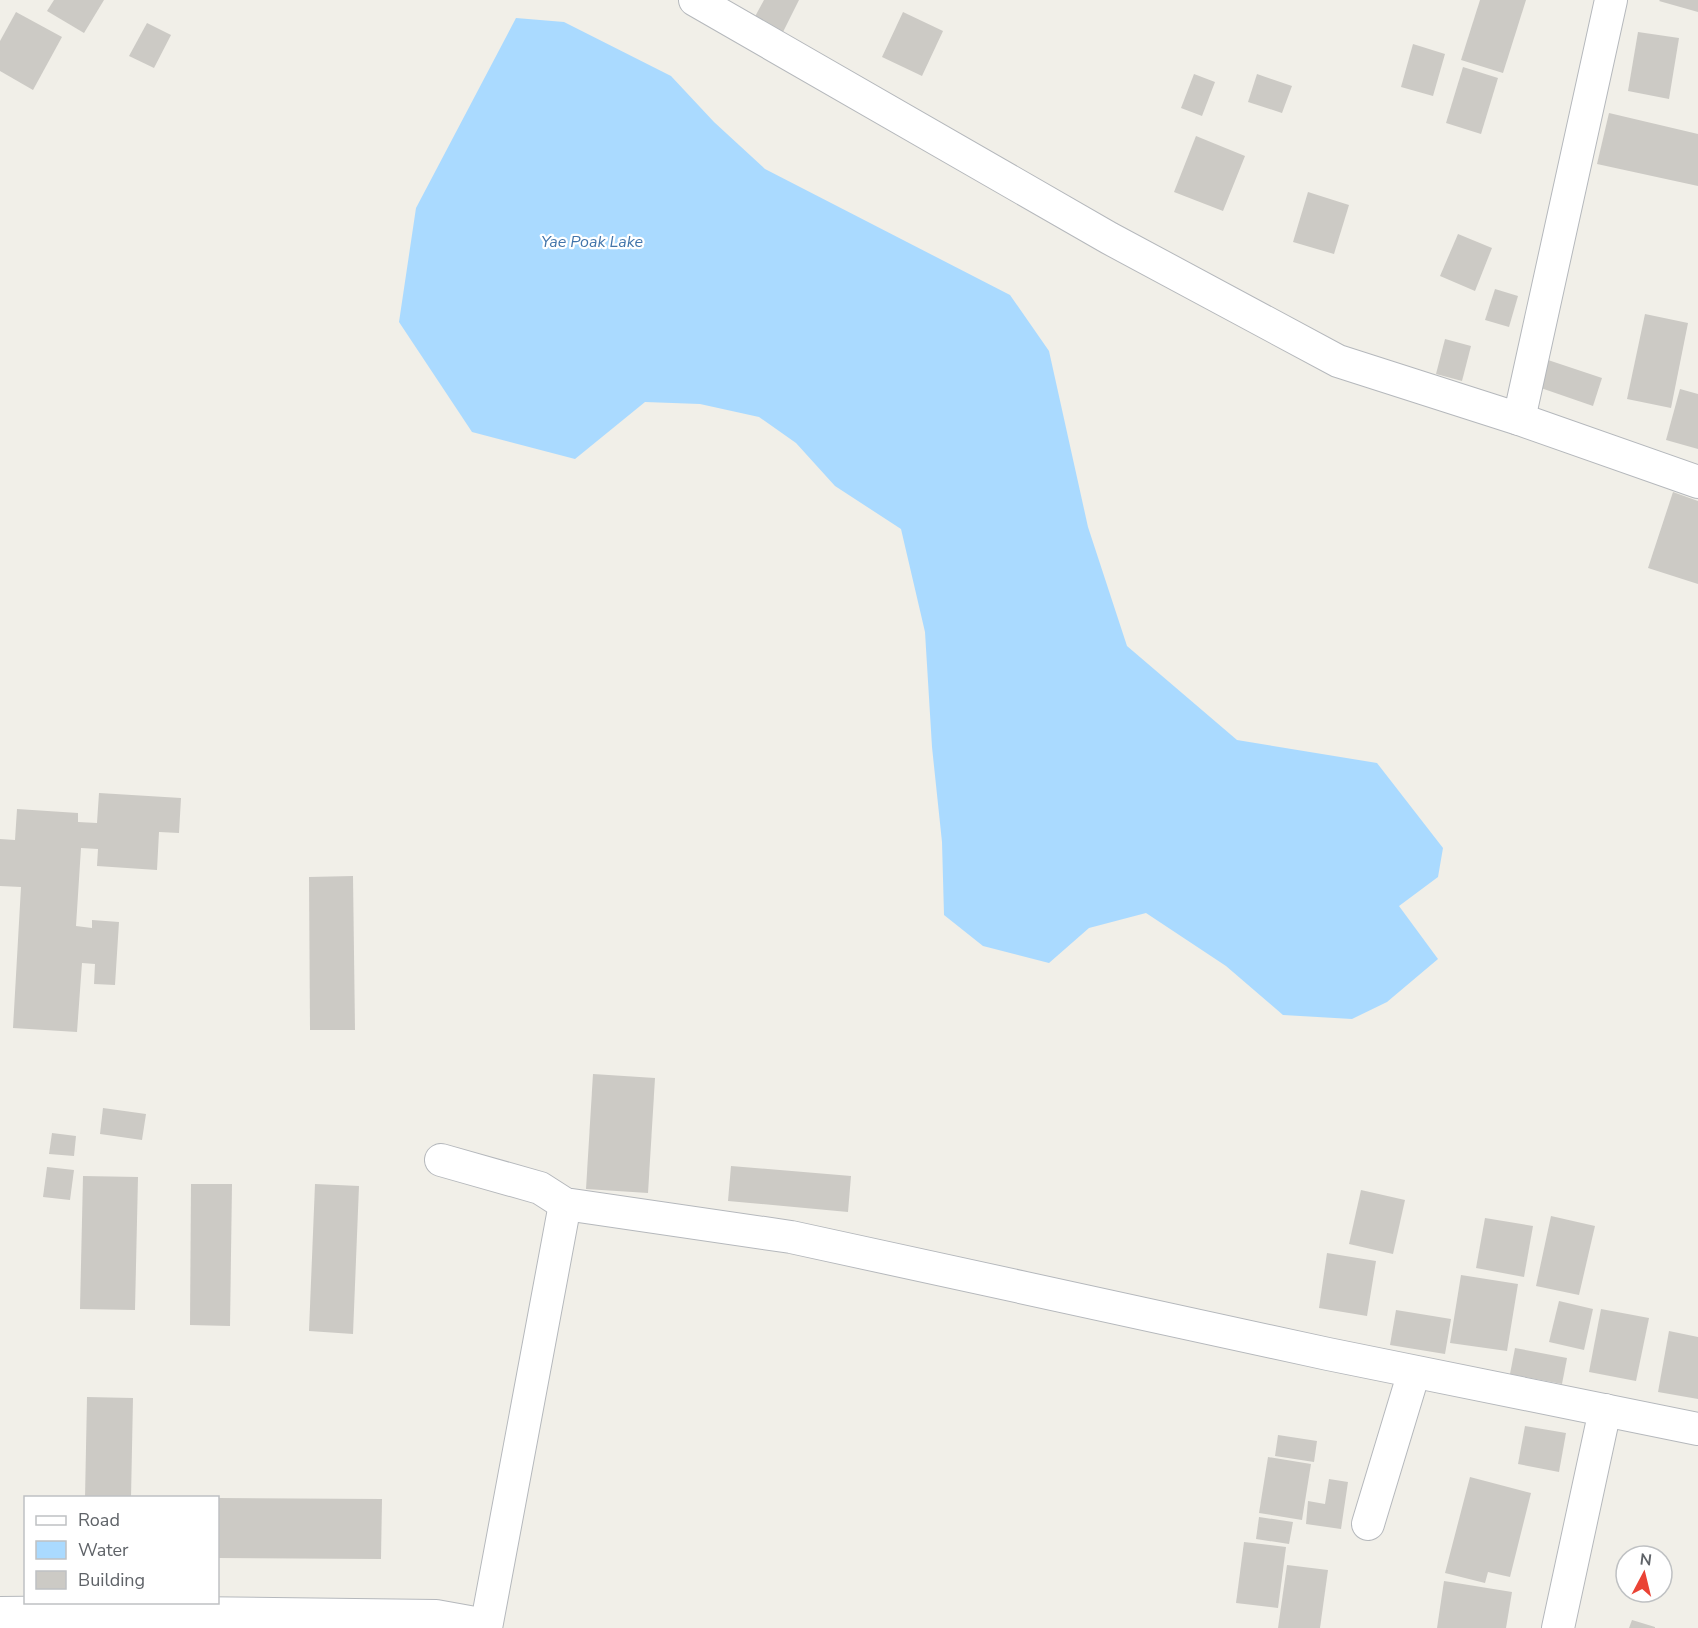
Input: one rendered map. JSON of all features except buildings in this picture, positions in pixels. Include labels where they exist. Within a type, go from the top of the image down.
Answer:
[{"type":"street","points":[[695,0],[1108,238],[1338,361],[1519,419],[1698,482]]},
{"type":"street","points":[[1519,419],[1611,0]]},
{"type":"street","points":[[441,1160],[540,1188],[565,1204],[790,1238],[1414,1372],[1698,1429]]},
{"type":"street","points":[[0,1613],[99,1620],[436,1616],[486,1626],[565,1204]]},
{"type":"street","points":[[1368,1524],[1414,1372]]},
{"type":"street","points":[[1558,1628],[1605,1410]]},
{"type":"water","name":"Yae Poak Lake","points":[[516,18],[564,22],[671,76],[714,122],[765,169],[1010,295],[1049,351],[1088,527],[1127,646],[1237,740],[1377,763],[1443,848],[1438,877],[1399,906],[1438,959],[1387,1002],[1352,1019],[1283,1015],[1226,966],[1146,913],[1089,928],[1049,963],[983,946],[944,915],[942,842],[932,747],[925,632],[901,529],[835,486],[796,443],[759,417],[700,404],[645,402],[575,459],[472,432],[399,322],[416,208]]}]
